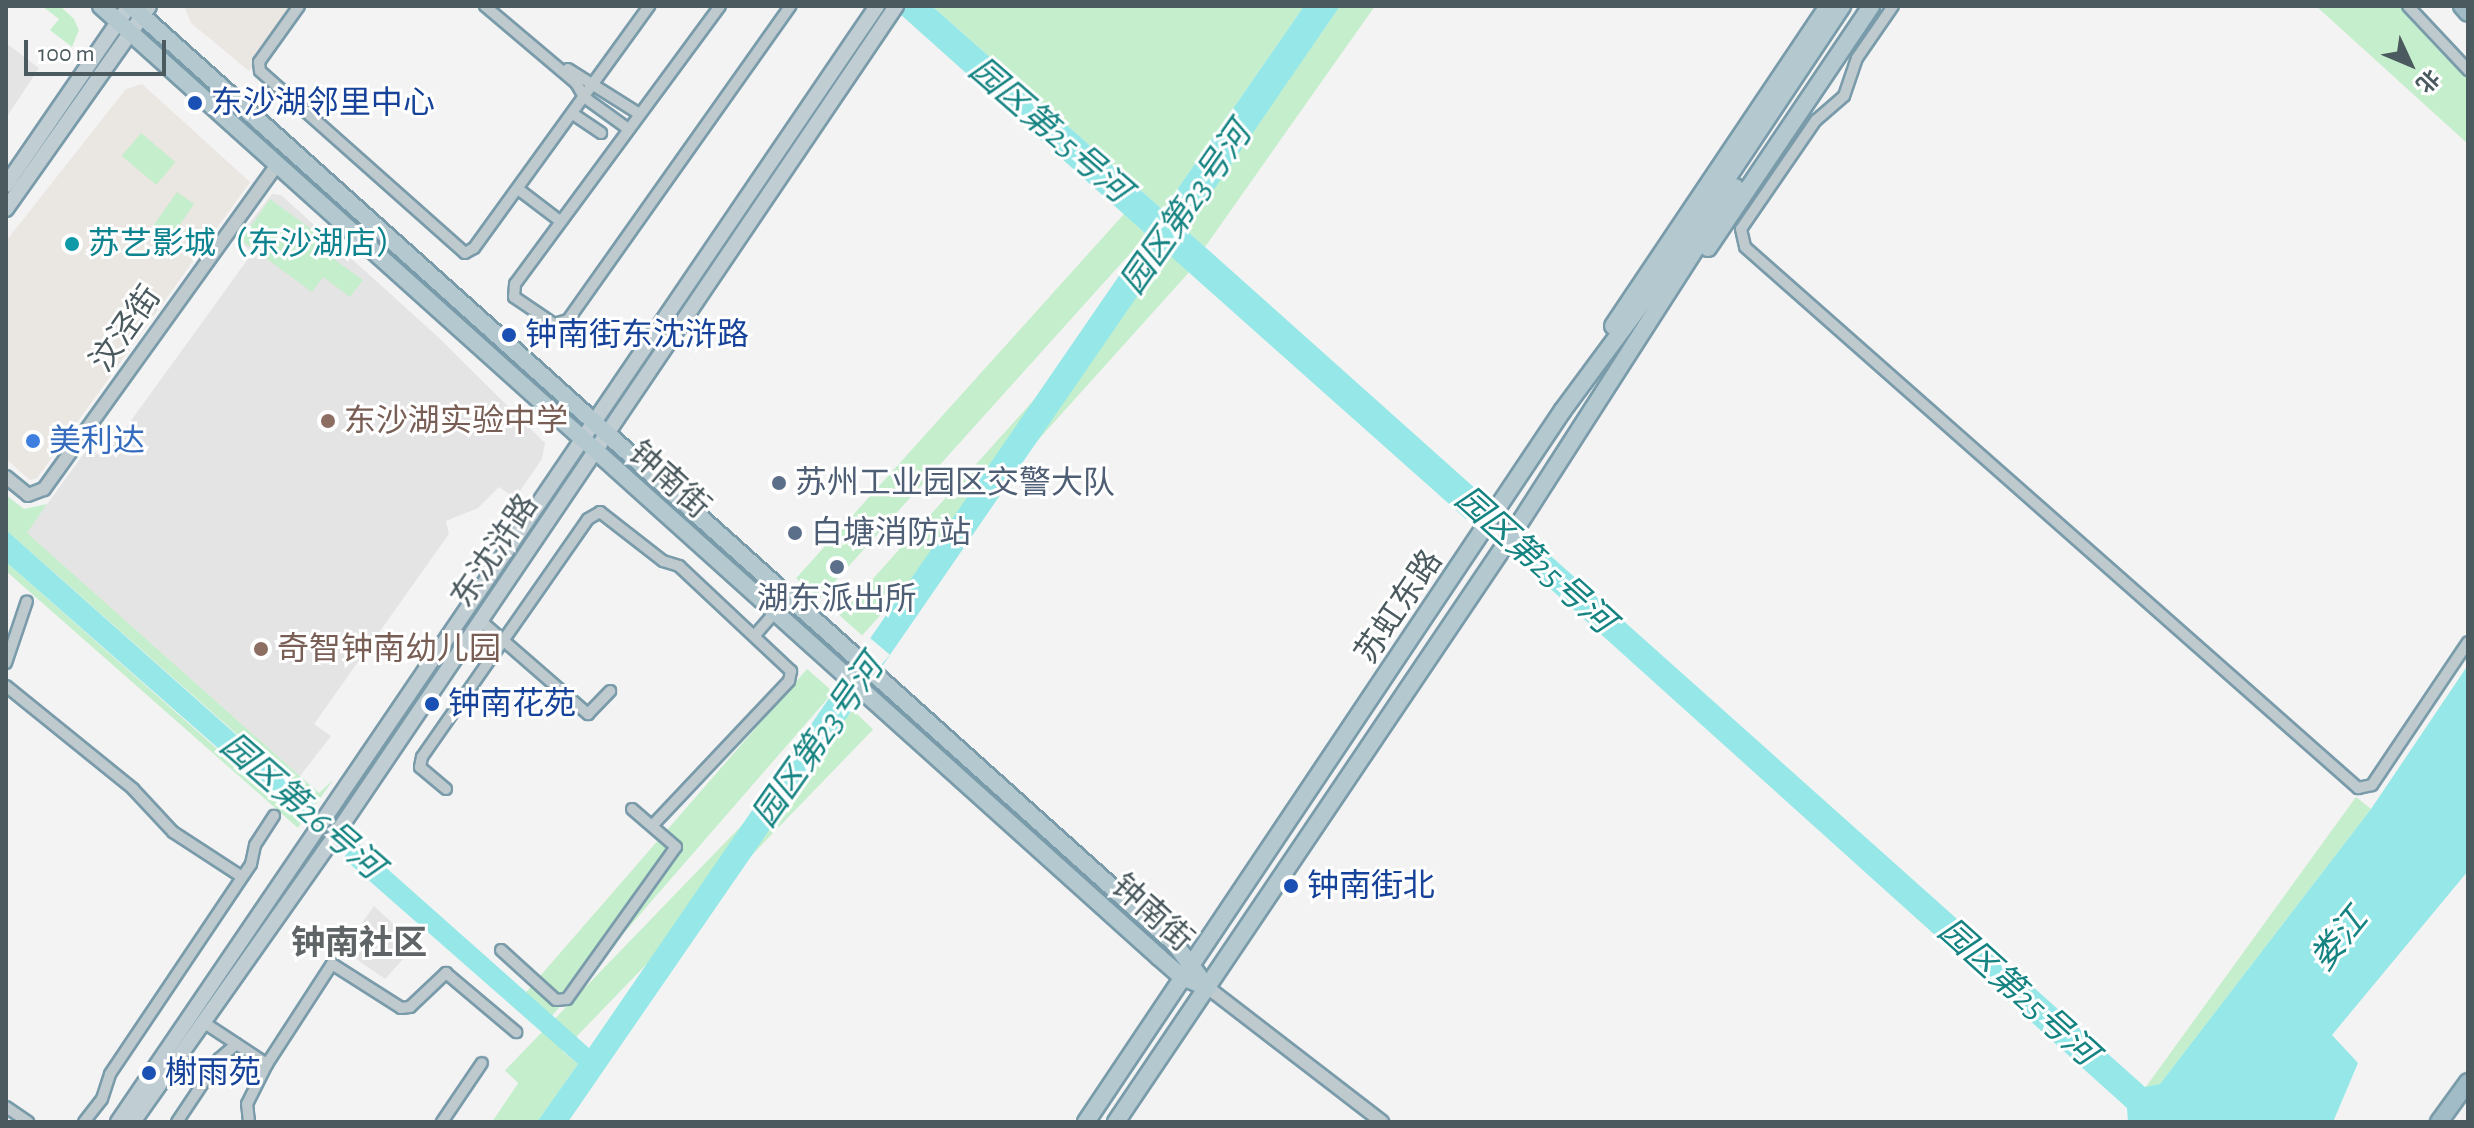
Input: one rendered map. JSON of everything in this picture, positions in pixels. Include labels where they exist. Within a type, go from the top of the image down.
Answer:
[{"type":"highway","points":[[2462,6],[2468,13]]},
{"type":"highway","points":[[2439,1122],[2468,1082]]},
{"type":"main road","name":"钟南街","points":[[101,6],[1182,977],[1207,987]]},
{"type":"main road","name":"东沈浒路","points":[[118,1122],[336,821],[602,429],[877,6]]},
{"type":"main road","points":[[1563,410],[1582,371],[1828,6]]},
{"type":"main road","name":"苏虹东路","points":[[1086,1122],[1563,410],[1660,279],[1842,6]]},
{"type":"main road","name":"苏虹东路","points":[[1116,1122],[1504,547],[1855,6]]},
{"type":"main road","points":[[1656,315],[1676,296],[1871,6]]},
{"type":"main road","name":"东沈浒路","points":[[602,429],[895,7]]},
{"type":"main road","name":"钟南街","points":[[138,8],[1193,962],[1207,987]]},
{"type":"main road","points":[[6,209],[138,8]]},
{"type":"main road","points":[[6,185],[125,27]]},
{"type":"main road","name":"东沈浒路","points":[[336,821],[481,621],[590,447]]},
{"type":"main road","name":"东沈浒路","points":[[133,1122],[206,1024],[322,841]]},
{"type":"street","points":[[299,6],[259,62],[260,71],[459,251],[474,248],[649,6]]},
{"type":"street","points":[[485,6],[576,83],[584,97],[627,128]]},
{"type":"street","points":[[720,6],[627,128],[513,292],[558,325],[568,320],[659,195],[790,6]]},
{"type":"street","points":[[1893,6],[1857,58],[1844,96],[1816,120],[1741,229],[1741,243],[2358,788],[2372,785],[2468,642]]},
{"type":"street","points":[[2408,6],[2468,70]]},
{"type":"street","points":[[532,48],[596,82],[638,113]]},
{"type":"street","points":[[573,114],[601,133]]},
{"type":"street","name":"汶泾街","points":[[6,477],[28,495],[44,489],[278,163]]},
{"type":"street","points":[[518,189],[560,221]]},
{"type":"street","points":[[446,789],[420,762],[588,519],[600,512],[663,561],[679,566],[789,666],[789,681],[653,825]]},
{"type":"street","points":[[6,663],[27,601]]},
{"type":"street","points":[[756,634],[775,612]]},
{"type":"street","points":[[481,621],[507,639],[588,714],[610,691]]},
{"type":"street","points":[[6,686],[133,789],[173,832],[242,877]]},
{"type":"street","points":[[501,950],[556,1000],[567,999],[676,847],[632,809]]},
{"type":"street","points":[[84,1122],[102,1099],[110,1074],[242,877],[274,816]]},
{"type":"street","points":[[249,1122],[247,1104],[267,1064],[332,964],[401,1008],[410,1007],[446,973],[516,1032]]},
{"type":"street","name":"钟南街","points":[[1207,987],[1382,1122]]},
{"type":"street","points":[[206,1024],[267,1064]]},
{"type":"street","points":[[177,1122],[219,1059],[236,1044]]},
{"type":"street","points":[[442,1122],[482,1063]]},
{"type":"street","points":[[6,1107],[28,1122]]},
{"type":"shaded area","points":[[184,6],[295,6],[249,71],[191,23]]},
{"type":"shaded area","points":[[6,43],[39,68],[6,118]]},
{"type":"shaded area","name":"东沙湖邻里中心","points":[[142,84],[250,182],[37,478],[30,480],[6,459],[6,241],[126,89]]},
{"type":"shaded area","name":"东沙湖实验中学","points":[[272,194],[281,195],[437,336],[545,443],[542,459],[515,498],[499,487],[478,508],[446,521],[449,534],[314,724],[331,736],[300,776],[26,533],[88,448],[104,458],[253,252],[237,239]]},
{"type":"shaded area","points":[[374,906],[416,945],[385,979],[343,950]]},
{"type":"green space","points":[[42,6],[60,6],[74,19],[79,30],[72,47],[50,30],[59,19]]},
{"type":"green space","points":[[932,6],[1304,6],[1163,210]]},
{"type":"green space","points":[[1340,6],[1375,6],[1205,247],[1185,229]]},
{"type":"green space","points":[[2316,6],[2404,6],[2468,74],[2468,144]]},
{"type":"green space","points":[[141,133],[175,162],[156,185],[122,156]]},
{"type":"green space","points":[[177,192],[194,204],[169,240],[152,228]]},
{"type":"green space","points":[[270,199],[341,251],[335,260],[363,280],[350,297],[323,277],[312,292],[241,240]]},
{"type":"green space","points":[[1124,214],[1147,235],[819,599],[796,578]]},
{"type":"green space","points":[[1167,252],[1189,272],[862,635],[840,615]]},
{"type":"green space","points":[[6,495],[24,509],[47,504],[27,533],[319,793],[333,780],[316,804],[6,530]]},
{"type":"green space","points":[[6,562],[301,823],[298,828],[6,571]]},
{"type":"green space","points":[[807,669],[833,692],[551,1017],[524,994]]},
{"type":"green space","points":[[853,710],[873,729],[525,1090],[505,1070]]},
{"type":"green space","points":[[2356,797],[2371,809],[2160,1084],[2145,1088]]},
{"type":"green space","points":[[548,1039],[578,1064],[537,1122],[492,1122]]},
{"type":"water","points":[[891,6],[932,6],[1163,210],[1304,6],[1340,6],[1186,230],[2145,1087],[2160,1084],[2371,809],[2468,665],[2468,871],[2332,1035],[2358,1063],[2333,1122],[2128,1122],[2127,1108],[1473,519],[1466,519],[1167,253],[568,1122],[537,1122],[578,1064],[6,562],[6,530],[589,1048],[1147,235]]},
{"type":"pier","points":[[1483,494],[1533,541],[1520,561],[1469,515]]},
{"type":"pier","points":[[870,638],[890,655],[848,705],[828,688]]},
{"type":"pier","points":[[316,804],[358,841],[343,859],[300,822]]},
{"type":"place","name":"东沙湖邻里中心","points":[[195,103]]},
{"type":"place","name":"苏艺影城（东沙湖店）","points":[[72,244]]},
{"type":"place","name":"钟南街东沈浒路","points":[[509,335]]},
{"type":"place","name":"东沙湖实验中学","points":[[328,421]]},
{"type":"place","name":"美利达","points":[[33,441]]},
{"type":"place","name":"苏州工业园区交警大队","points":[[779,483]]},
{"type":"place","name":"白塘消防站","points":[[795,533]]},
{"type":"place","name":"湖东派出所","points":[[837,567]]},
{"type":"place","name":"奇智钟南幼儿园","points":[[261,649]]},
{"type":"place","name":"钟南花苑","points":[[432,704]]},
{"type":"place","name":"钟南街北","points":[[1291,886]]},
{"type":"place","name":"榭雨苑","points":[[149,1073]]},
{"type":"district","name":"钟南社区","points":[[359,945]]},
{"type":"water label","name":"园区第25号河","points":[[1049,131]]},
{"type":"water label","name":"园区第23号河","points":[[1187,209]]},
{"type":"water label","name":"园区第25号河","points":[[1534,561]]},
{"type":"water label","name":"园区第23号河","points":[[819,742]]},
{"type":"water label","name":"园区第26号河","points":[[301,807]]},
{"type":"water label","name":"娄江","points":[[2340,940]]},
{"type":"water label","name":"园区第25号河","points":[[2017,993]]}]
